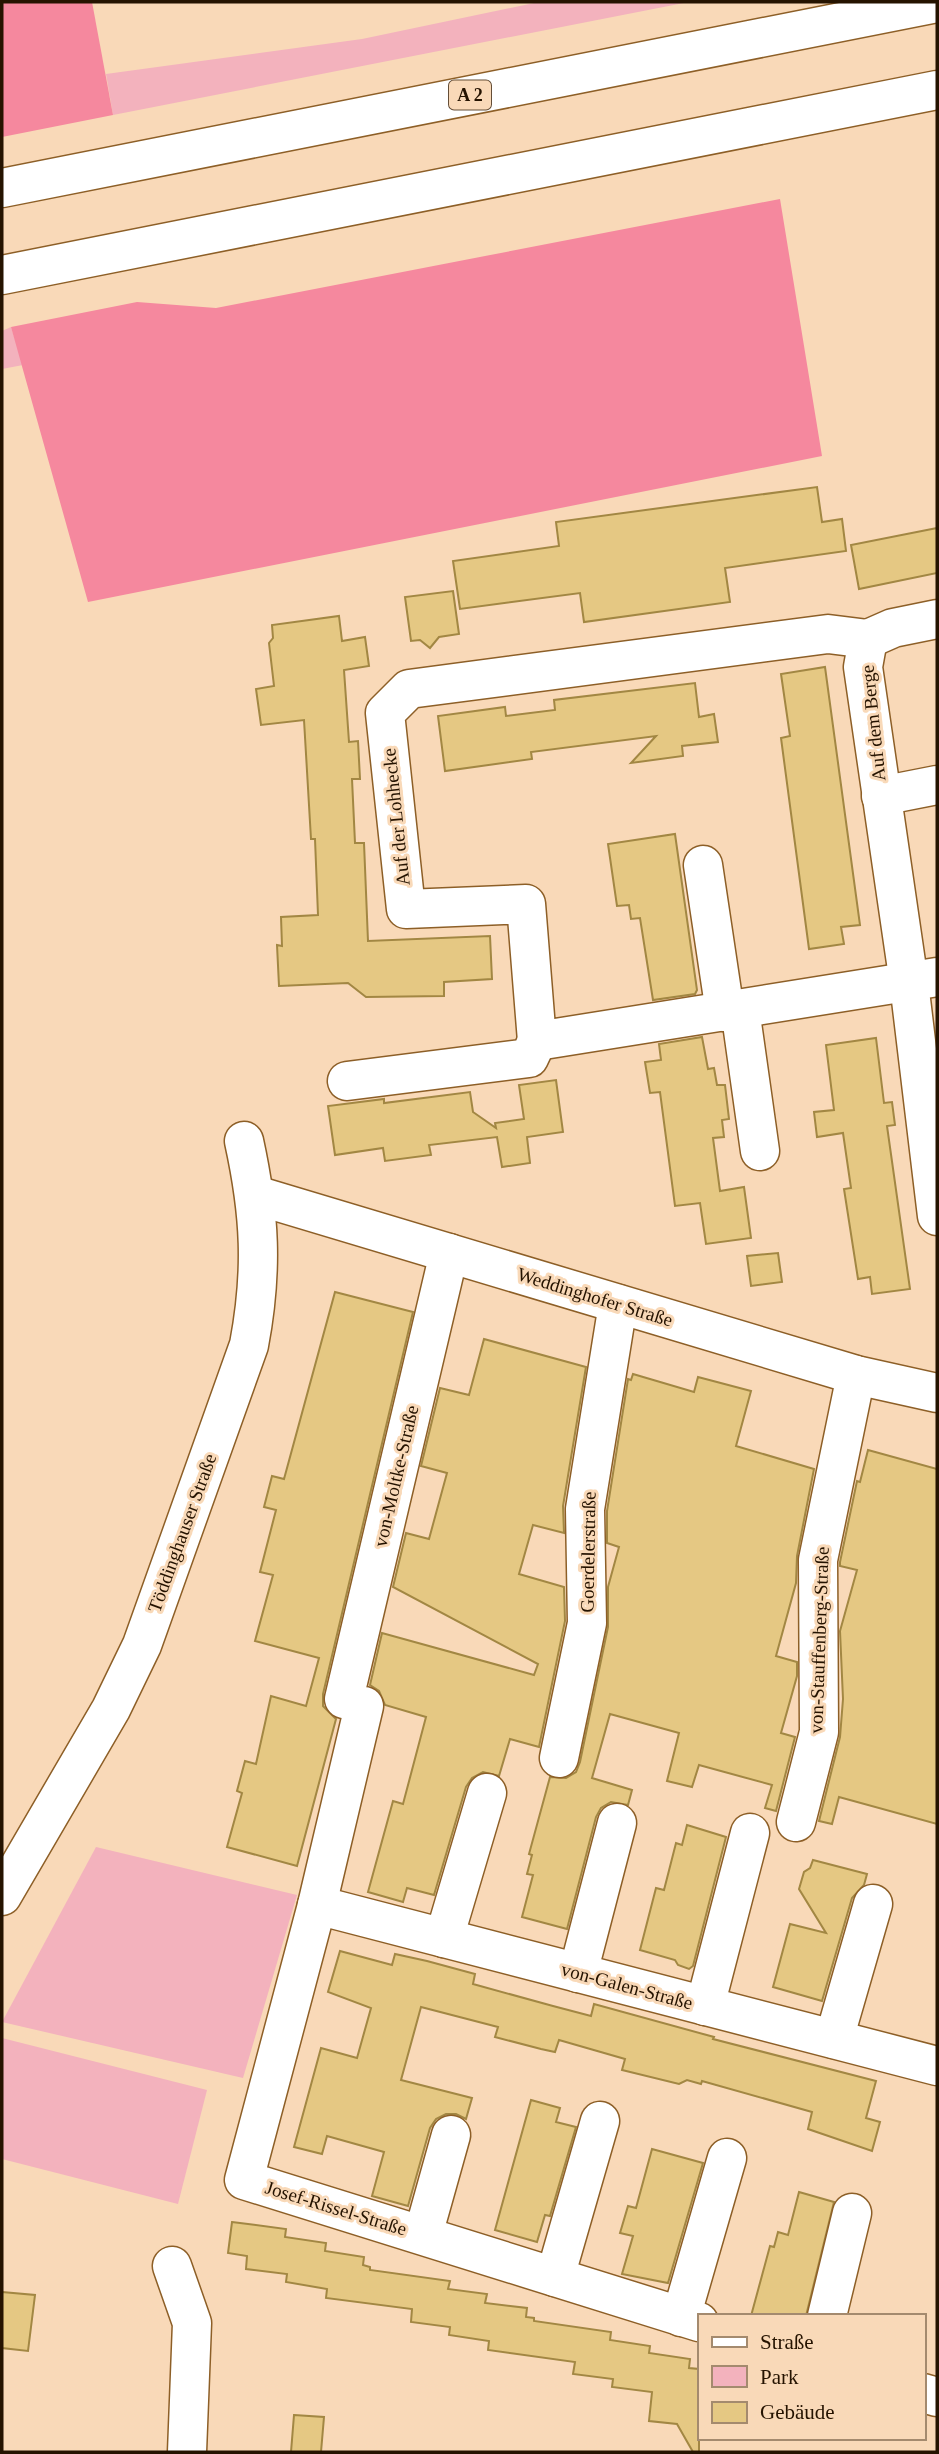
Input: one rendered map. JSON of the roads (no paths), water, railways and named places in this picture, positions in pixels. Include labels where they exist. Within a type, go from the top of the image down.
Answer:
[{"type":"main road","name":"A 2","points":[[2,188],[937,3]]},
{"type":"main road","points":[[2,275],[937,90]]},
{"type":"main road","name":"Auf dem Berge","points":[[936,1192],[923,980],[881,796],[863,667],[868,639],[893,628],[937,619]]},
{"type":"main road","name":"Auf der Lohhecke","points":[[537,1041],[526,904],[406,909],[385,713],[409,689],[828,634],[868,639]]},
{"type":"main road","name":"Auf dem Berge","points":[[881,796],[937,785]]},
{"type":"main road","points":[[703,864],[760,1152]]},
{"type":"main road","points":[[347,1081],[529,1058],[537,1041],[923,980]]},
{"type":"main road","name":"Töddinghauser Straße","points":[[2,1896],[111,1709],[142,1645],[249,1345],[259,1293],[260,1256],[255,1195],[244,1142]]},
{"type":"main road","name":"Weddinghofer Straße","points":[[255,1195],[856,1375],[937,1393]]},
{"type":"main road","name":"von-Moltke-Straße","points":[[317,1905],[354,1702],[449,1253]]},
{"type":"main road","name":"Goerdelerstraße","points":[[559,1758],[587,1623],[585,1508],[618,1304]]},
{"type":"main road","name":"von-Stauffenberg-Straße","points":[[796,1822],[819,1732],[818,1560],[856,1375]]},
{"type":"main road","points":[[444,1938],[487,1793]]},
{"type":"main road","points":[[578,1973],[617,1824]]},
{"type":"main road","points":[[705,2006],[750,1833]]},
{"type":"main road","points":[[834,2039],[873,1904]]},
{"type":"main road","name":"von-Galen-Straße","points":[[317,1905],[937,2066]]},
{"type":"main road","name":"Josef-Rissel-Straße","points":[[317,1905],[244,2179],[690,2319]]},
{"type":"main road","points":[[555,2277],[600,2121]]},
{"type":"main road","points":[[423,2235],[451,2135]]},
{"type":"main road","points":[[690,2319],[727,2158]]},
{"type":"main road","points":[[827,2314],[852,2213]]},
{"type":"main road","points":[[172,2266],[192,2323],[187,2452]]}]
